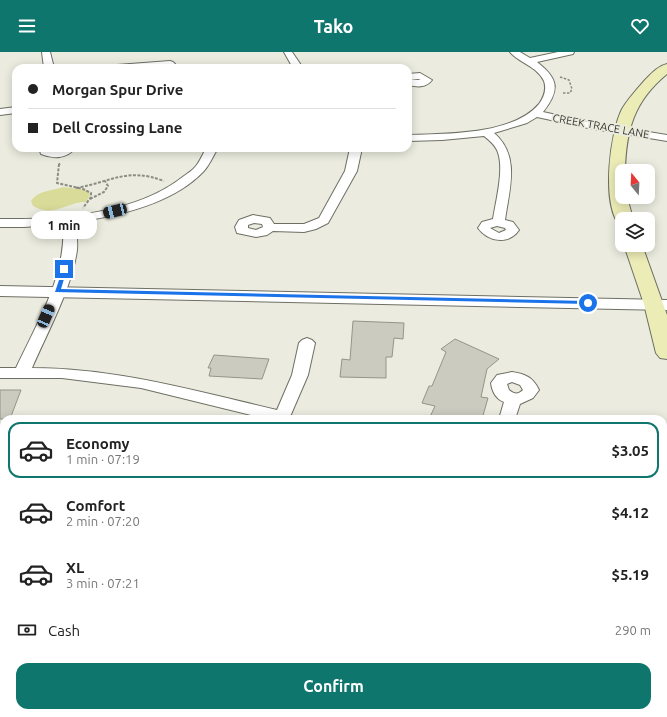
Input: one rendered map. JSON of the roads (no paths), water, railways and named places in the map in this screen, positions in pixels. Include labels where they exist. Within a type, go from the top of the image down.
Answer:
[{"type":"main road","points":[[621,212],[617,183],[617,156],[624,127],[630,109],[643,91],[661,72],[667,68]]},
{"type":"main road","points":[[636,252],[660,304],[667,353]]},
{"type":"street","points":[[46,52],[48,64]]},
{"type":"street","points":[[168,52],[171,64]]},
{"type":"street","points":[[288,52],[296,64]]},
{"type":"street","points":[[412,138],[455,137],[486,132],[515,124],[539,110],[550,94],[550,84],[542,72],[514,52]]},
{"type":"street","points":[[530,62],[570,52]]},
{"type":"street","points":[[412,77],[418,76],[427,80],[420,84],[412,83]]},
{"type":"street","points":[[0,112],[12,110]]},
{"type":"street","name":"CREEK TRACE LANE","points":[[539,110],[624,127],[667,138]]},
{"type":"street","name":"CREEK TRACE LANE","points":[[624,127],[667,130]]},
{"type":"street","points":[[486,132],[499,144],[505,158],[499,222]]},
{"type":"street","points":[[45,152],[55,154],[65,152]]},
{"type":"street","points":[[0,223],[36,224],[69,221],[126,208],[166,193],[186,181],[207,160],[210,152]]},
{"type":"street","points":[[269,227],[302,228],[316,225],[324,220],[351,171],[355,152]]},
{"type":"street","points":[[22,372],[57,291],[70,251],[69,221]]},
{"type":"street","points":[[0,291],[660,304]]},
{"type":"street","points":[[283,415],[300,375],[307,343]]},
{"type":"street","points":[[0,373],[22,372],[91,376],[141,383],[270,415]]},
{"type":"street","points":[[508,415],[513,400]]}]
